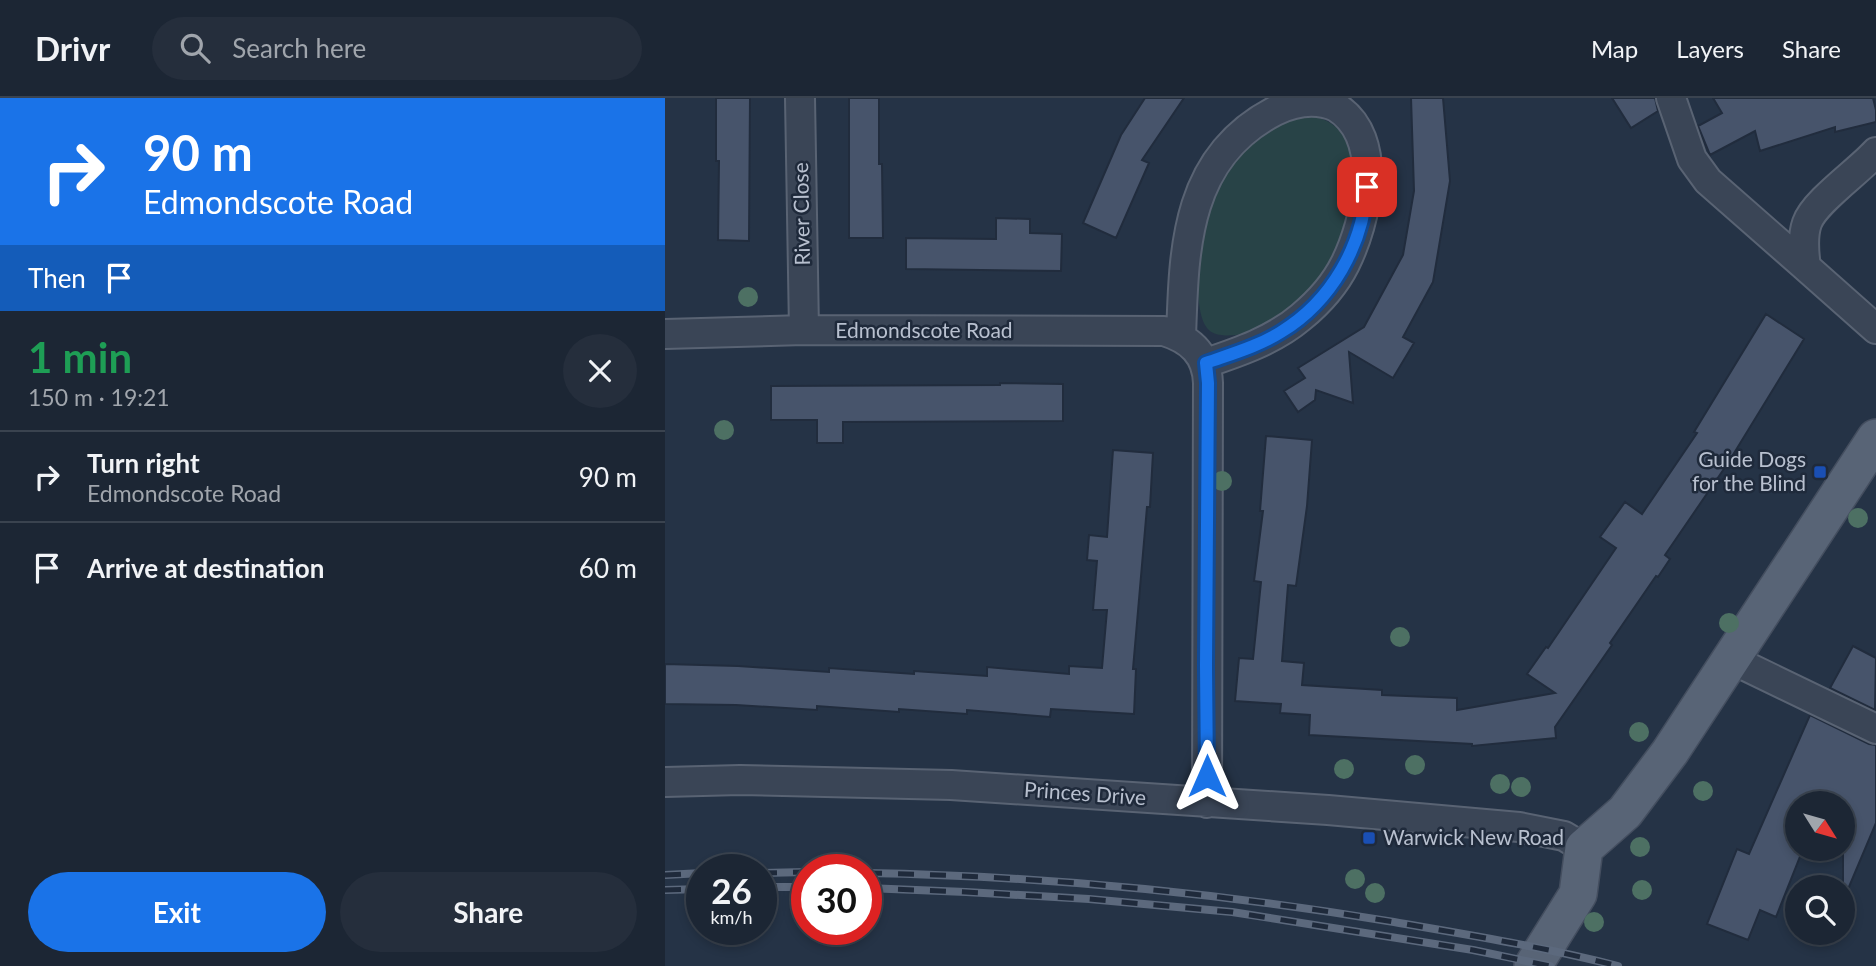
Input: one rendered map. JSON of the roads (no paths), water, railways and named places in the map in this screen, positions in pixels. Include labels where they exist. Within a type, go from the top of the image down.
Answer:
[{"type":"main road","points":[[1533,966],[1578,894],[1584,848],[1622,816],[1682,736],[1876,438]]},
{"type":"street","name":"River Close","points":[[800,98],[804,330]]},
{"type":"street","points":[[1671,98],[1692,159],[1708,181],[1876,329]]},
{"type":"street","points":[[1206,363],[1280,333],[1320,300],[1344,266],[1360,229],[1366,203],[1367,170],[1365,155],[1351,121],[1323,101],[1310,100],[1284,107],[1239,136],[1216,163],[1191,219],[1185,257],[1181,338],[1199,352],[1206,363],[1208,383],[1207,803]]},
{"type":"street","points":[[1806,267],[1803,251],[1807,224],[1813,211],[1876,152]]},
{"type":"street","name":"Edmondscote Road","points":[[665,334],[804,330],[1164,331],[1181,338]]},
{"type":"street","points":[[1731,660],[1876,730]]},
{"type":"street","name":"Princes Drive","points":[[665,782],[740,780],[951,785],[1372,813],[1520,827],[1564,836],[1584,848]]},
{"type":"railway","points":[[777,873],[791,872]]},
{"type":"railway","points":[[882,873],[1065,882],[1263,903],[1394,922],[1618,966]]},
{"type":"railway","points":[[665,875],[686,874]]},
{"type":"railway","points":[[777,887],[791,887]]},
{"type":"railway","points":[[665,890],[686,889]]},
{"type":"railway","points":[[882,889],[1089,899],[1232,912],[1473,950],[1550,966]]},
{"type":"place","name":"Guide Dogs for the Blind","points":[[1820,472]]},
{"type":"place","name":"Warwick New Road","points":[[1369,838]]}]
